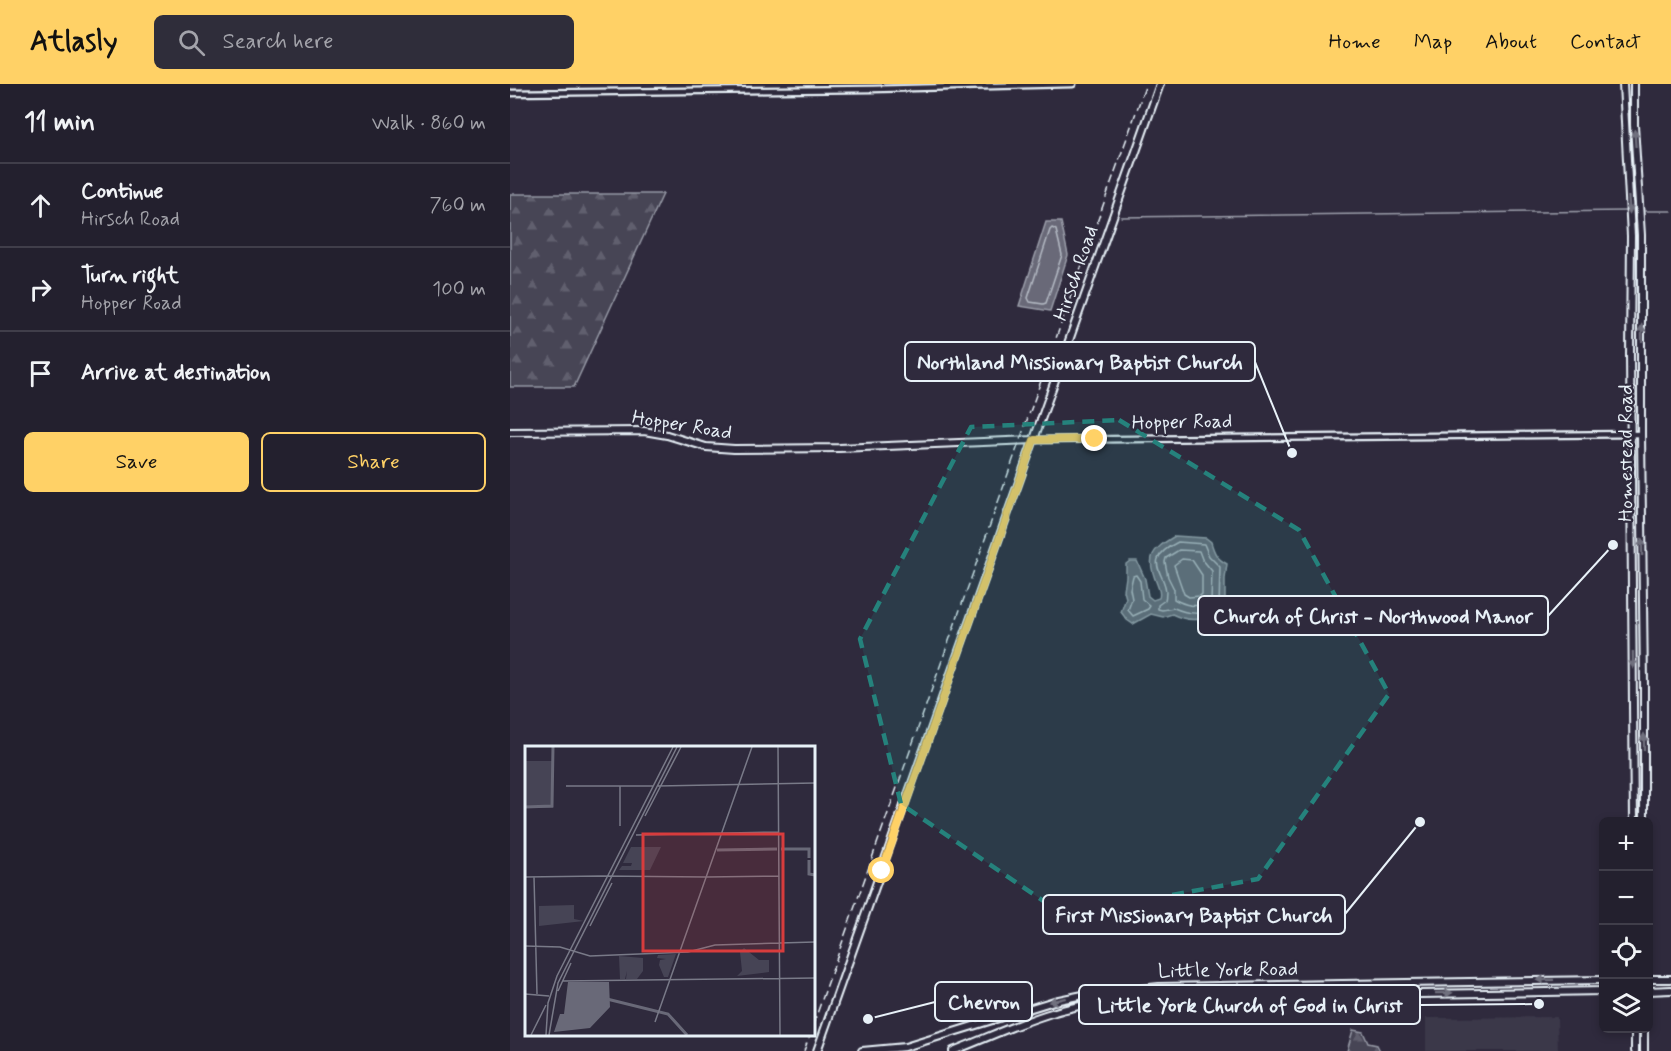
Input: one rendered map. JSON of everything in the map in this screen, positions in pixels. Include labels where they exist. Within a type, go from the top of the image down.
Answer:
[{"type":"main road","name":"Hirsch Road","points":[[817,1051],[1160,84]]},
{"type":"main road","name":"Homestead Road","points":[[1623,84],[1631,236],[1634,817]]},
{"type":"main road","name":"Homestead Road","points":[[1634,84],[1634,125],[1641,236],[1644,817]]},
{"type":"main road","points":[[1631,236],[1641,236]]},
{"type":"main road","points":[[1630,355],[1642,354]]},
{"type":"main road","name":"Hopper Road","points":[[510,432],[644,431],[667,435],[706,447],[734,449],[838,448],[1034,440]]},
{"type":"main road","points":[[1632,507],[1641,506]]},
{"type":"main road","points":[[1633,623],[1643,623]]},
{"type":"main road","points":[[1633,774],[1643,774]]},
{"type":"main road","points":[[1653,980],[1671,979]]},
{"type":"main road","name":"Little York Road","points":[[862,1051],[905,1047],[1083,994],[1140,988],[1599,980]]},
{"type":"main road","points":[[1351,995],[1352,983]]},
{"type":"main road","points":[[1334,984],[1334,996]]},
{"type":"main road","points":[[1180,986],[1180,999]]},
{"type":"main road","points":[[1140,988],[1140,1000]]},
{"type":"main road","points":[[1653,991],[1671,990]]},
{"type":"main road","name":"Little York Road","points":[[953,1051],[1063,1009],[1106,1001],[1599,991]]},
{"type":"main road","points":[[1635,1033],[1635,1051]]},
{"type":"main road","points":[[1644,1033],[1644,1051]]},
{"type":"street","points":[[510,93],[884,89],[1073,84]]},
{"type":"street","name":"Hopper Road","points":[[1034,440],[1641,434]]},
{"type":"highlighted area","points":[[1119,420],[1299,530],[1389,694],[1258,879],[1064,915],[901,804],[860,639],[971,427]]},
{"type":"shaded area","points":[[1557,1017],[1558,1051],[1426,1051],[1426,1018]]},
{"type":"green space","points":[[510,194],[663,194],[574,387],[510,387]]},
{"type":"green space","points":[[1353,1030],[1363,1032],[1368,1043],[1377,1045],[1380,1051],[1347,1051]]},
{"type":"water","points":[[1046,222],[1061,222],[1068,255],[1050,311],[1019,306]]},
{"type":"water","points":[[1175,536],[1206,538],[1211,542],[1218,558],[1227,564],[1225,612],[1221,616],[1196,620],[1172,614],[1163,617],[1151,614],[1133,624],[1121,612],[1126,598],[1124,591],[1126,564],[1130,561],[1137,561],[1145,579],[1148,596],[1153,600],[1159,598],[1160,591],[1153,574],[1151,560],[1161,545]]},
{"type":"waterway","points":[[1121,217],[1626,211]]},
{"type":"waterway","points":[[1645,211],[1671,211]]},
{"type":"railway","points":[[814,1022],[1146,84]]},
{"type":"railway","points":[[804,1051],[809,1036]]},
{"type":"place","name":"Northland Missionary Baptist Church","points":[[1292,453]]},
{"type":"place","name":"Church of Christ - Northwood Manor","points":[[1613,545]]},
{"type":"place","name":"First Missionary Baptist Church","points":[[1420,822]]},
{"type":"place","name":"Little York Church of God in Christ","points":[[1539,1004]]},
{"type":"place","name":"Chevron","points":[[868,1019]]},
{"type":"route","points":[[882,871],[1034,440],[1095,439]]}]
